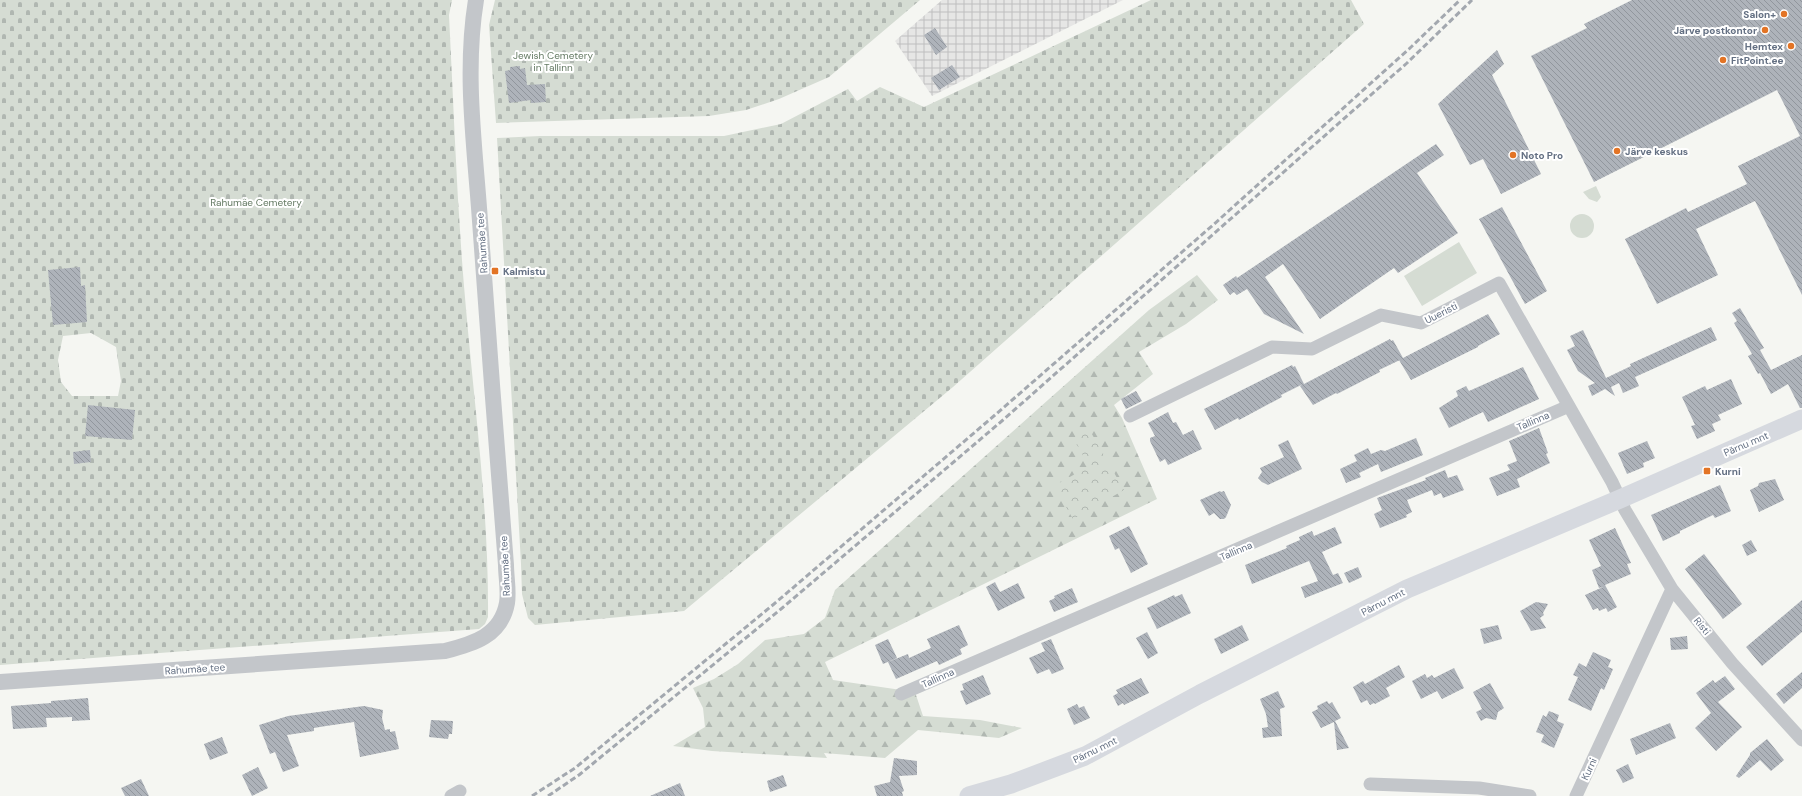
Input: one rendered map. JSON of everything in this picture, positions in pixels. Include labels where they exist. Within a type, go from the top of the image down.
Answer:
[{"type":"main road","name":"Pärnu mnt","points":[[969,796],[1011,784],[1085,756],[1200,694],[1407,589],[1620,499],[1802,419]]},
{"type":"street","name":"Rahumäe tee","points":[[0,682],[445,651],[472,644],[499,624],[507,603],[506,565],[493,412],[470,57],[472,22],[476,0]]},
{"type":"street","name":"Uueristi","points":[[1130,416],[1272,348],[1312,349],[1381,315],[1421,323],[1499,283],[1620,499]]},
{"type":"street","name":"Tallinna","points":[[901,694],[1019,642],[1287,529],[1569,406]]},
{"type":"street","name":"Risti","points":[[1620,499],[1672,589],[1732,663],[1802,740]]},
{"type":"street","name":"Kurni","points":[[1576,796],[1672,589]]},
{"type":"street","points":[[1370,784],[1479,788],[1530,796]]},
{"type":"shaded area","points":[[942,0],[1123,0],[932,96],[895,41]]},
{"type":"green space","name":"Rahumäe Cemetery","points":[[0,0],[452,0],[449,15],[460,236],[484,501],[488,578],[488,617],[485,624],[479,629],[0,665]],"holes":[[[91,333],[116,347],[121,381],[118,396],[72,396],[61,382],[58,360],[63,336]]]},
{"type":"green space","name":"Jewish Cemetery in Tallinn","points":[[495,0],[920,0],[829,77],[779,99],[746,110],[709,116],[496,123],[489,25]]},
{"type":"green space","points":[[1151,0],[1351,0],[1364,24],[953,387],[684,611],[535,625],[528,618],[522,594],[497,138],[540,136],[724,136],[781,124],[848,89],[857,101],[880,87],[924,107]]},
{"type":"green space","points":[[1596,186],[1601,197],[1597,202],[1589,199],[1583,192]]},
{"type":"green space","points":[[1582,214],[1590,218],[1594,226],[1590,234],[1582,238],[1574,234],[1570,226],[1574,218]]},
{"type":"green space","points":[[1459,242],[1477,273],[1422,306],[1404,276]]},
{"type":"green space","points":[[1197,275],[1218,300],[1186,324],[1139,352],[1153,374],[1114,405],[1122,418],[1157,499],[825,662],[833,680],[915,692],[923,716],[980,720],[1022,728],[999,738],[918,730],[885,758],[824,753],[827,758],[712,751],[673,746],[705,727],[703,708],[693,688],[714,679],[738,664],[765,640],[804,634],[825,618],[835,590],[1149,310]]},
{"type":"green space","points":[[1089,429],[1124,490],[1073,519],[1054,486],[1089,466],[1073,438]]},
{"type":"building","name":"Järve keskus","points":[[1632,0],[1802,0],[1802,295],[1755,201],[1696,229],[1718,275],[1657,304],[1625,239],[1686,208],[1688,212],[1747,184],[1738,166],[1800,136],[1777,90],[1594,182],[1531,56],[1587,28],[1584,24]]},
{"type":"building","points":[[935,28],[947,47],[936,55],[924,35]]},
{"type":"building","points":[[1497,50],[1504,64],[1492,75],[1541,174],[1501,194],[1483,159],[1470,165],[1438,104]]},
{"type":"building","points":[[952,65],[960,77],[939,90],[931,78]]},
{"type":"building","points":[[520,66],[520,69],[525,68],[527,85],[545,84],[546,102],[531,103],[531,100],[509,103],[505,71],[510,70],[510,67]]},
{"type":"building","points":[[1436,144],[1444,155],[1417,173],[1458,233],[1398,273],[1394,268],[1320,319],[1283,264],[1265,277],[1304,334],[1264,314],[1247,289],[1237,295],[1234,292],[1230,295],[1223,285],[1236,276],[1237,278]]},
{"type":"building","points":[[1502,207],[1547,291],[1525,304],[1479,219]]},
{"type":"building","points":[[80,267],[81,286],[85,285],[87,322],[53,325],[48,270]]},
{"type":"building","points":[[1740,308],[1764,348],[1760,350],[1771,370],[1802,355],[1802,408],[1800,408],[1788,384],[1771,394],[1760,373],[1758,374],[1748,356],[1752,354],[1734,323],[1737,321],[1732,313]]},
{"type":"building","points":[[1488,314],[1500,334],[1478,347],[1411,380],[1399,360],[1379,370],[1380,372],[1313,405],[1300,386],[1303,384],[1239,420],[1238,418],[1215,430],[1204,409],[1292,365],[1293,367],[1295,366],[1304,384],[1390,339],[1391,341],[1393,340],[1403,358]]},
{"type":"building","points":[[1711,327],[1717,340],[1635,377],[1639,386],[1623,393],[1619,383],[1611,387],[1615,396],[1605,389],[1592,396],[1588,386],[1595,383],[1578,371],[1567,350],[1575,346],[1570,336],[1583,330],[1606,378],[1631,366],[1630,364]]},
{"type":"building","points":[[1523,367],[1539,399],[1488,422],[1483,412],[1449,428],[1439,408],[1458,396],[1456,391],[1466,386],[1469,391]]},
{"type":"building","points":[[1731,379],[1742,404],[1718,415],[1721,420],[1712,424],[1715,431],[1697,439],[1691,426],[1695,425],[1682,397],[1705,386],[1707,390]]},
{"type":"building","points":[[1136,391],[1142,401],[1126,409],[1121,399]]},
{"type":"building","points":[[88,405],[135,410],[132,440],[85,436]]},
{"type":"building","points":[[1168,412],[1173,423],[1176,422],[1183,435],[1193,430],[1202,449],[1168,465],[1165,459],[1160,462],[1150,441],[1150,438],[1155,436],[1148,423]]},
{"type":"building","points":[[1539,428],[1550,463],[1517,479],[1520,487],[1497,496],[1489,478],[1510,470],[1507,465],[1517,461],[1509,441]]},
{"type":"building","points":[[1416,438],[1423,455],[1381,472],[1378,464],[1359,473],[1361,477],[1346,483],[1340,469],[1357,461],[1354,455],[1368,448],[1371,454],[1381,450],[1385,451]]},
{"type":"building","points":[[1288,440],[1302,469],[1268,485],[1262,482],[1258,478],[1262,472],[1260,468],[1284,457],[1278,445]]},
{"type":"building","points":[[1647,441],[1655,458],[1643,463],[1644,467],[1627,474],[1618,453]]},
{"type":"building","points":[[90,450],[91,462],[74,464],[73,452]]},
{"type":"building","points":[[1445,470],[1448,478],[1457,475],[1464,490],[1443,498],[1441,493],[1434,496],[1432,490],[1407,500],[1412,512],[1406,515],[1407,517],[1380,528],[1374,514],[1382,510],[1377,498],[1426,480],[1425,478]]},
{"type":"building","points":[[1775,479],[1784,500],[1759,512],[1750,490],[1758,486],[1759,483]]},
{"type":"building","points":[[1720,485],[1731,511],[1715,518],[1713,515],[1663,541],[1651,515]]},
{"type":"building","points":[[1220,491],[1224,491],[1231,505],[1224,519],[1220,519],[1214,513],[1209,516],[1200,500]]},
{"type":"building","points":[[1129,526],[1148,564],[1131,573],[1119,548],[1115,550],[1109,536]]},
{"type":"building","points":[[1335,527],[1342,543],[1322,552],[1333,575],[1338,573],[1343,583],[1305,598],[1301,587],[1318,581],[1309,561],[1252,584],[1245,565],[1287,548],[1286,546],[1300,540],[1299,537],[1312,531],[1314,536]]},
{"type":"building","points":[[1615,528],[1631,563],[1627,564],[1631,574],[1605,585],[1617,607],[1608,612],[1606,608],[1599,611],[1598,608],[1593,610],[1585,595],[1603,587],[1599,588],[1592,570],[1601,566],[1589,540]]},
{"type":"building","points":[[1751,540],[1757,551],[1747,556],[1742,545]]},
{"type":"building","points":[[1704,554],[1742,604],[1723,619],[1685,569]]},
{"type":"building","points":[[1358,567],[1362,577],[1349,583],[1344,573]]},
{"type":"building","points":[[995,582],[1000,592],[1018,583],[1025,598],[998,611],[986,587]]},
{"type":"building","points":[[1072,588],[1078,602],[1054,612],[1049,601],[1055,598],[1054,596]]},
{"type":"building","points":[[1182,594],[1191,613],[1157,629],[1147,608],[1174,595],[1175,597]]},
{"type":"building","points":[[1802,600],[1802,632],[1762,666],[1746,647]]},
{"type":"building","points":[[1536,602],[1548,604],[1543,613],[1544,615],[1540,618],[1546,628],[1531,631],[1520,611]]},
{"type":"building","points":[[959,625],[968,645],[960,649],[962,654],[939,665],[937,661],[896,679],[888,662],[908,654],[909,658],[931,648],[927,639]]},
{"type":"building","points":[[1242,625],[1249,640],[1221,654],[1214,639]]},
{"type":"building","points":[[1498,625],[1502,639],[1484,644],[1480,629]]},
{"type":"building","points":[[1147,632],[1158,653],[1148,659],[1136,638]]},
{"type":"building","points":[[1687,636],[1688,649],[1671,650],[1670,638]]},
{"type":"building","points":[[888,639],[897,658],[883,664],[875,645]]},
{"type":"building","points":[[1051,639],[1064,669],[1052,674],[1049,669],[1037,674],[1029,658],[1045,651],[1041,643]]},
{"type":"building","points":[[1593,652],[1611,660],[1608,667],[1613,669],[1604,690],[1601,688],[1591,711],[1568,700],[1578,677],[1573,675],[1579,663],[1586,667]]},
{"type":"building","points":[[1399,665],[1405,677],[1386,688],[1390,696],[1375,704],[1370,705],[1367,700],[1361,703],[1353,687],[1363,681],[1365,684]]},
{"type":"building","points":[[1454,668],[1464,688],[1442,699],[1437,691],[1421,699],[1412,681],[1425,674],[1427,678],[1432,675],[1434,678]]},
{"type":"building","points":[[1802,672],[1802,688],[1784,704],[1776,694]]},
{"type":"building","points":[[983,675],[991,694],[966,705],[960,691],[964,690],[962,684]]},
{"type":"building","points":[[1725,676],[1735,689],[1718,702],[1742,727],[1716,751],[1695,728],[1711,713],[1696,693],[1713,680],[1715,683]]},
{"type":"building","points":[[1141,678],[1149,693],[1124,705],[1123,703],[1118,706],[1113,696],[1118,693],[1116,690]]},
{"type":"building","points":[[1490,683],[1504,708],[1498,712],[1496,720],[1486,718],[1481,721],[1476,712],[1482,709],[1473,692]]},
{"type":"building","points":[[1278,691],[1285,707],[1280,709],[1282,736],[1263,738],[1262,728],[1268,727],[1266,714],[1260,699]]},
{"type":"building","points":[[88,698],[90,720],[72,721],[72,717],[46,718],[47,727],[13,729],[11,706]]},
{"type":"building","points":[[1327,701],[1329,704],[1332,702],[1341,718],[1335,721],[1349,748],[1337,750],[1334,722],[1321,728],[1312,712],[1318,709],[1317,706]]},
{"type":"building","points":[[1077,704],[1079,708],[1084,706],[1090,718],[1074,725],[1067,709]]},
{"type":"building","points":[[364,706],[383,710],[382,718],[385,730],[390,729],[390,732],[395,731],[399,749],[360,757],[354,722],[314,728],[314,731],[287,735],[299,766],[283,772],[275,752],[270,754],[259,725],[288,716]]},
{"type":"building","points":[[1549,711],[1559,715],[1557,721],[1564,724],[1554,748],[1541,742],[1544,735],[1536,732],[1543,715],[1546,717]]},
{"type":"building","points":[[431,720],[453,721],[452,734],[449,734],[448,739],[429,737]]},
{"type":"building","points":[[1670,723],[1676,738],[1636,755],[1630,739]]},
{"type":"building","points":[[222,737],[228,753],[210,760],[204,744]]},
{"type":"building","points":[[1767,739],[1784,760],[1771,771],[1760,760],[1739,778],[1736,776],[1750,753]]},
{"type":"building","points":[[894,758],[917,761],[917,775],[899,776],[904,791],[902,792],[903,796],[877,796],[874,786],[890,782]]},
{"type":"building","points":[[1628,764],[1634,778],[1623,783],[1616,770]]},
{"type":"building","points":[[258,767],[268,788],[252,796],[242,775]]},
{"type":"building","points":[[783,775],[787,786],[770,792],[767,781]]},
{"type":"building","points":[[141,779],[149,796],[125,796],[121,788]]},
{"type":"building","points":[[680,783],[685,796],[650,796]]},
{"type":"railway","points":[[532,796],[575,768],[774,604],[995,415],[1213,225],[1409,49],[1460,0]]},
{"type":"railway","points":[[548,796],[579,775],[781,609],[1003,420],[1407,63],[1472,0]]},
{"type":"place","name":"Salon+","points":[[1784,14]]},
{"type":"place","name":"Järve postkontor","points":[[1765,30]]},
{"type":"place","name":"Hemtex","points":[[1791,46]]},
{"type":"place","name":"FitPoint.ee","points":[[1723,60]]},
{"type":"place","name":"Järve keskus","points":[[1617,151]]},
{"type":"place","name":"Noto Pro","points":[[1513,155]]},
{"type":"place","name":"Kalmistu","points":[[495,271]]},
{"type":"place","name":"Kurni","points":[[1707,471]]}]
